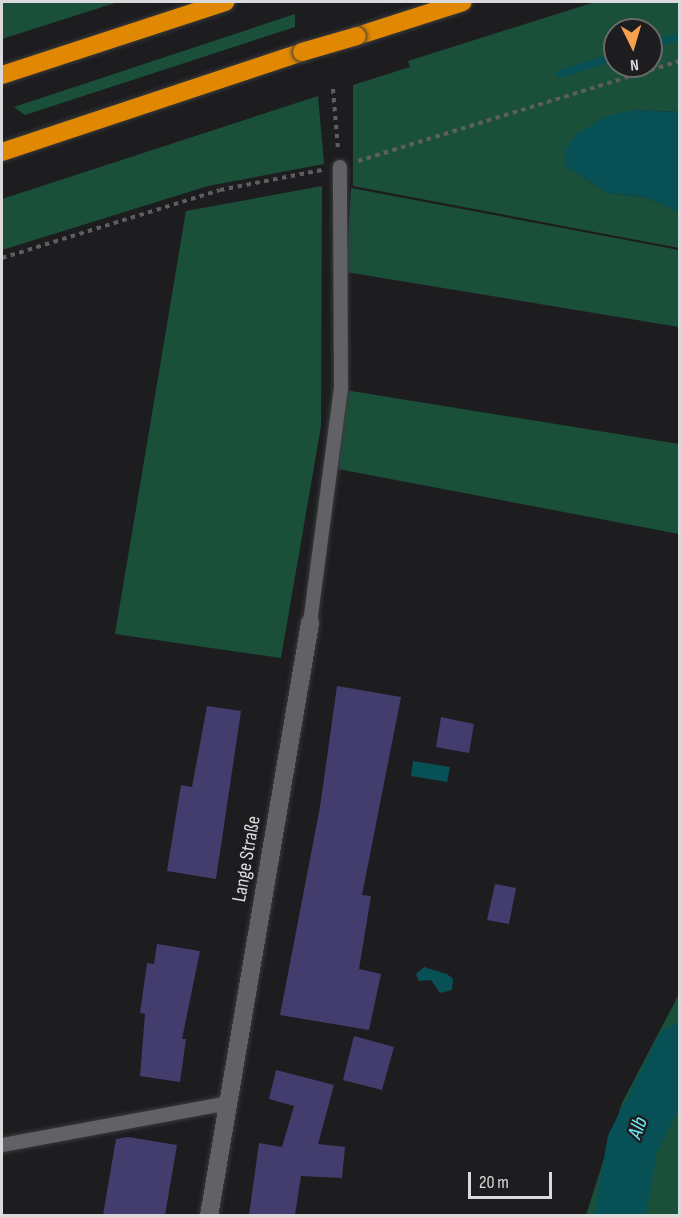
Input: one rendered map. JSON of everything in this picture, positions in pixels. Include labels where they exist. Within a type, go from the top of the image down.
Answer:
[{"type":"highway","points":[[2,75],[225,2]]},
{"type":"highway","points":[[2,152],[302,52],[463,2]]},
{"type":"street","name":"Lange Straße","points":[[208,1215],[310,623]]},
{"type":"lane","points":[[310,623],[341,386],[340,166]]},
{"type":"lane","points":[[2,1145],[228,1103]]},
{"type":"path","points":[[2,258],[220,190],[340,166],[680,61]]},
{"type":"path","points":[[333,89],[340,166]]},
{"type":"green space","points":[[2,2],[118,2],[2,39]]},
{"type":"green space","points":[[595,2],[679,2],[679,112],[635,110],[565,165],[607,193],[645,197],[679,212],[679,248],[353,186],[353,85],[410,67],[408,61]]},
{"type":"green space","points":[[295,14],[295,27],[25,115],[14,107]]},
{"type":"green space","points":[[318,96],[324,164],[208,186],[2,250],[2,199]]},
{"type":"green space","points":[[322,186],[321,426],[281,658],[115,634],[186,211]]},
{"type":"green space","points":[[351,188],[679,250],[679,327],[346,272]]},
{"type":"green space","points":[[345,390],[679,444],[679,534],[338,469]]},
{"type":"green space","points":[[679,994],[679,1215],[586,1215],[622,1103]]},
{"type":"water","points":[[635,110],[679,112],[679,212],[645,197],[607,193],[565,165],[566,148],[576,135],[606,116]]},
{"type":"water","points":[[413,761],[450,767],[447,782],[411,776]]},
{"type":"water","points":[[424,967],[447,974],[453,979],[452,990],[440,993],[431,980],[419,981],[416,974]]},
{"type":"building","points":[[337,686],[401,697],[362,895],[371,896],[359,969],[381,974],[369,1030],[280,1015],[320,807]]},
{"type":"building","points":[[207,706],[241,711],[216,879],[167,871],[181,785],[192,787]]},
{"type":"building","points":[[441,717],[474,724],[469,753],[436,747]]},
{"type":"building","points":[[495,884],[516,888],[509,924],[487,920]]},
{"type":"building","points":[[157,944],[200,951],[182,1039],[186,1039],[180,1082],[140,1076],[145,1014],[140,1013],[147,963],[154,964]]},
{"type":"building","points":[[354,1036],[394,1047],[382,1090],[343,1080]]},
{"type":"building","points":[[276,1070],[334,1085],[318,1144],[345,1147],[342,1178],[301,1176],[295,1215],[249,1215],[259,1143],[282,1147],[294,1106],[269,1099]]},
{"type":"building","points":[[128,1137],[177,1145],[165,1215],[103,1215],[116,1139]]},
{"type":"waterway","points":[[663,41],[680,36]]},
{"type":"waterway","points":[[560,74],[603,60]]},
{"type":"waterway","name":"Alb","points":[[619,1216],[632,1143],[680,1048]]}]
